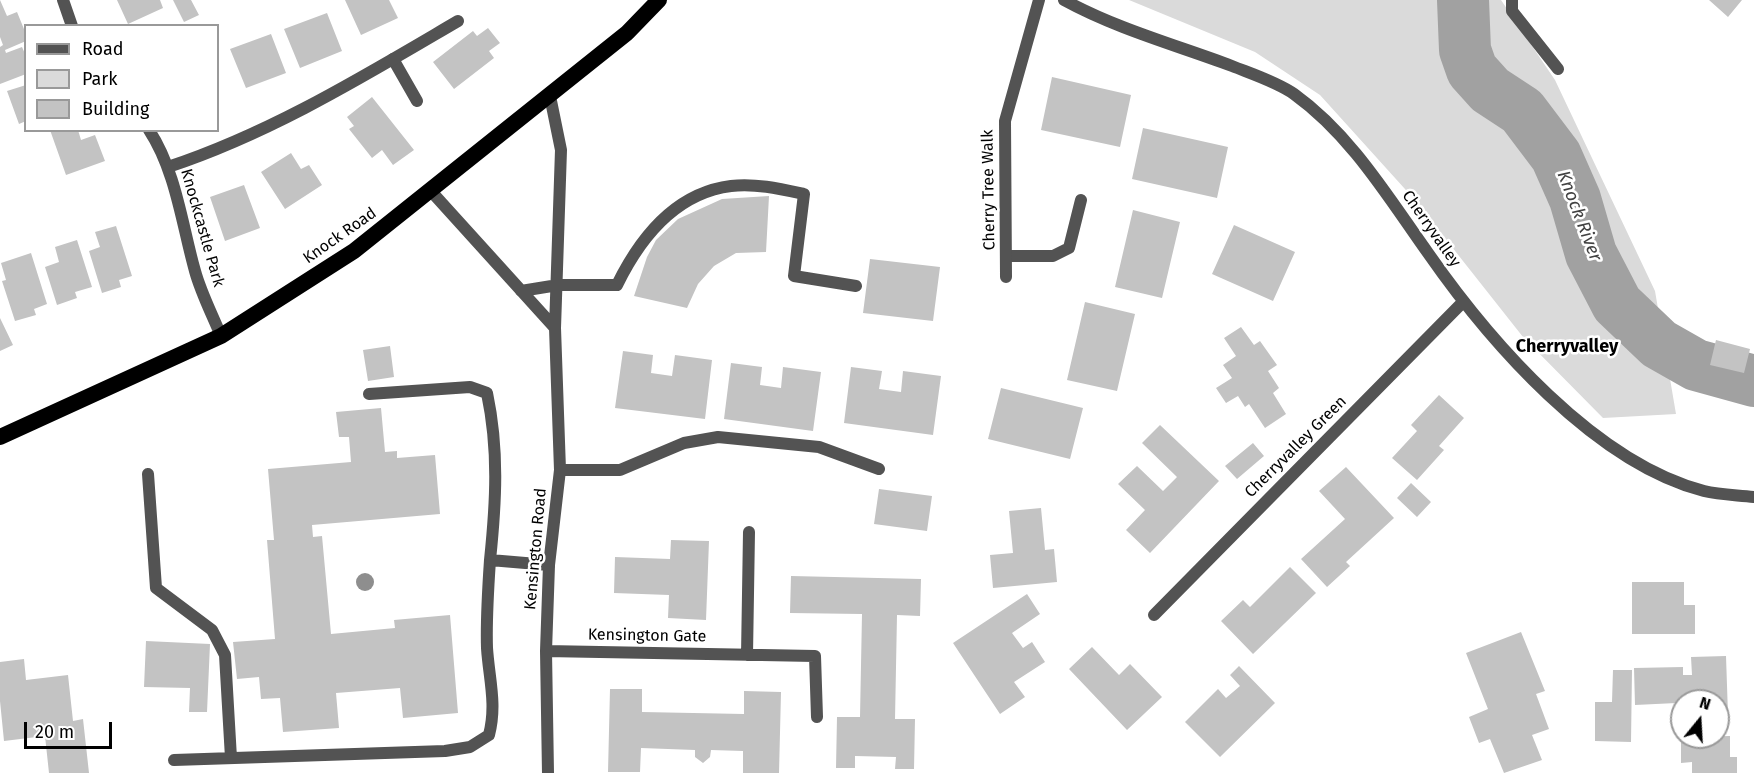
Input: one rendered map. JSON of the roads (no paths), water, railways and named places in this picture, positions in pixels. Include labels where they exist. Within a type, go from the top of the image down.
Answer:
[{"type":"highway","name":"Knock Road","points":[[0,437],[221,336],[354,251],[627,33],[659,0]]},
{"type":"street","points":[[63,0],[71,24]]},
{"type":"street","name":"Cherry Tree Walk","points":[[1006,277],[1005,121],[1039,0]]},
{"type":"street","name":"Cherryvalley","points":[[1064,0],[1098,19],[1176,45],[1293,93],[1365,163],[1462,303],[1545,391],[1591,432],[1635,463],[1704,491],[1754,497]]},
{"type":"street","points":[[1512,0],[1512,11],[1558,69]]},
{"type":"street","points":[[168,167],[204,155],[315,104],[458,21]]},
{"type":"street","points":[[393,59],[417,101]]},
{"type":"street","name":"Kensington Road","points":[[548,773],[546,651],[549,565],[560,470],[555,328],[561,150],[550,96]]},
{"type":"street","name":"Knockcastle Park","points":[[150,132],[160,146],[168,167],[196,274],[221,336]]},
{"type":"street","points":[[521,291],[558,285],[617,285],[630,259],[670,211],[696,196],[730,186],[764,187],[804,194],[794,276],[856,286]]},
{"type":"street","points":[[430,190],[555,328]]},
{"type":"street","points":[[1006,256],[1053,256],[1069,248],[1081,200]]},
{"type":"street","name":"Cherryvalley Green","points":[[1154,615],[1462,303]]},
{"type":"street","points":[[174,760],[445,751],[470,747],[489,735],[494,718],[494,697],[486,625],[497,494],[492,416],[487,393],[470,387],[369,394]]},
{"type":"street","points":[[560,470],[620,470],[684,443],[718,437],[819,447],[879,469]]},
{"type":"street","points":[[148,474],[156,588],[212,630],[225,655],[231,758]]},
{"type":"street","points":[[747,655],[749,532]]},
{"type":"street","points":[[490,560],[549,565]]},
{"type":"street","name":"Kensington Gate","points":[[546,651],[815,656],[817,717]]},
{"type":"waterway","name":"Knock River","points":[[1463,0],[1465,50],[1472,70],[1490,90],[1522,111],[1556,156],[1575,199],[1591,254],[1617,304],[1659,344],[1696,365],[1754,381]]},
{"type":"district","name":"Cherryvalley","points":[[1567,347]]}]
